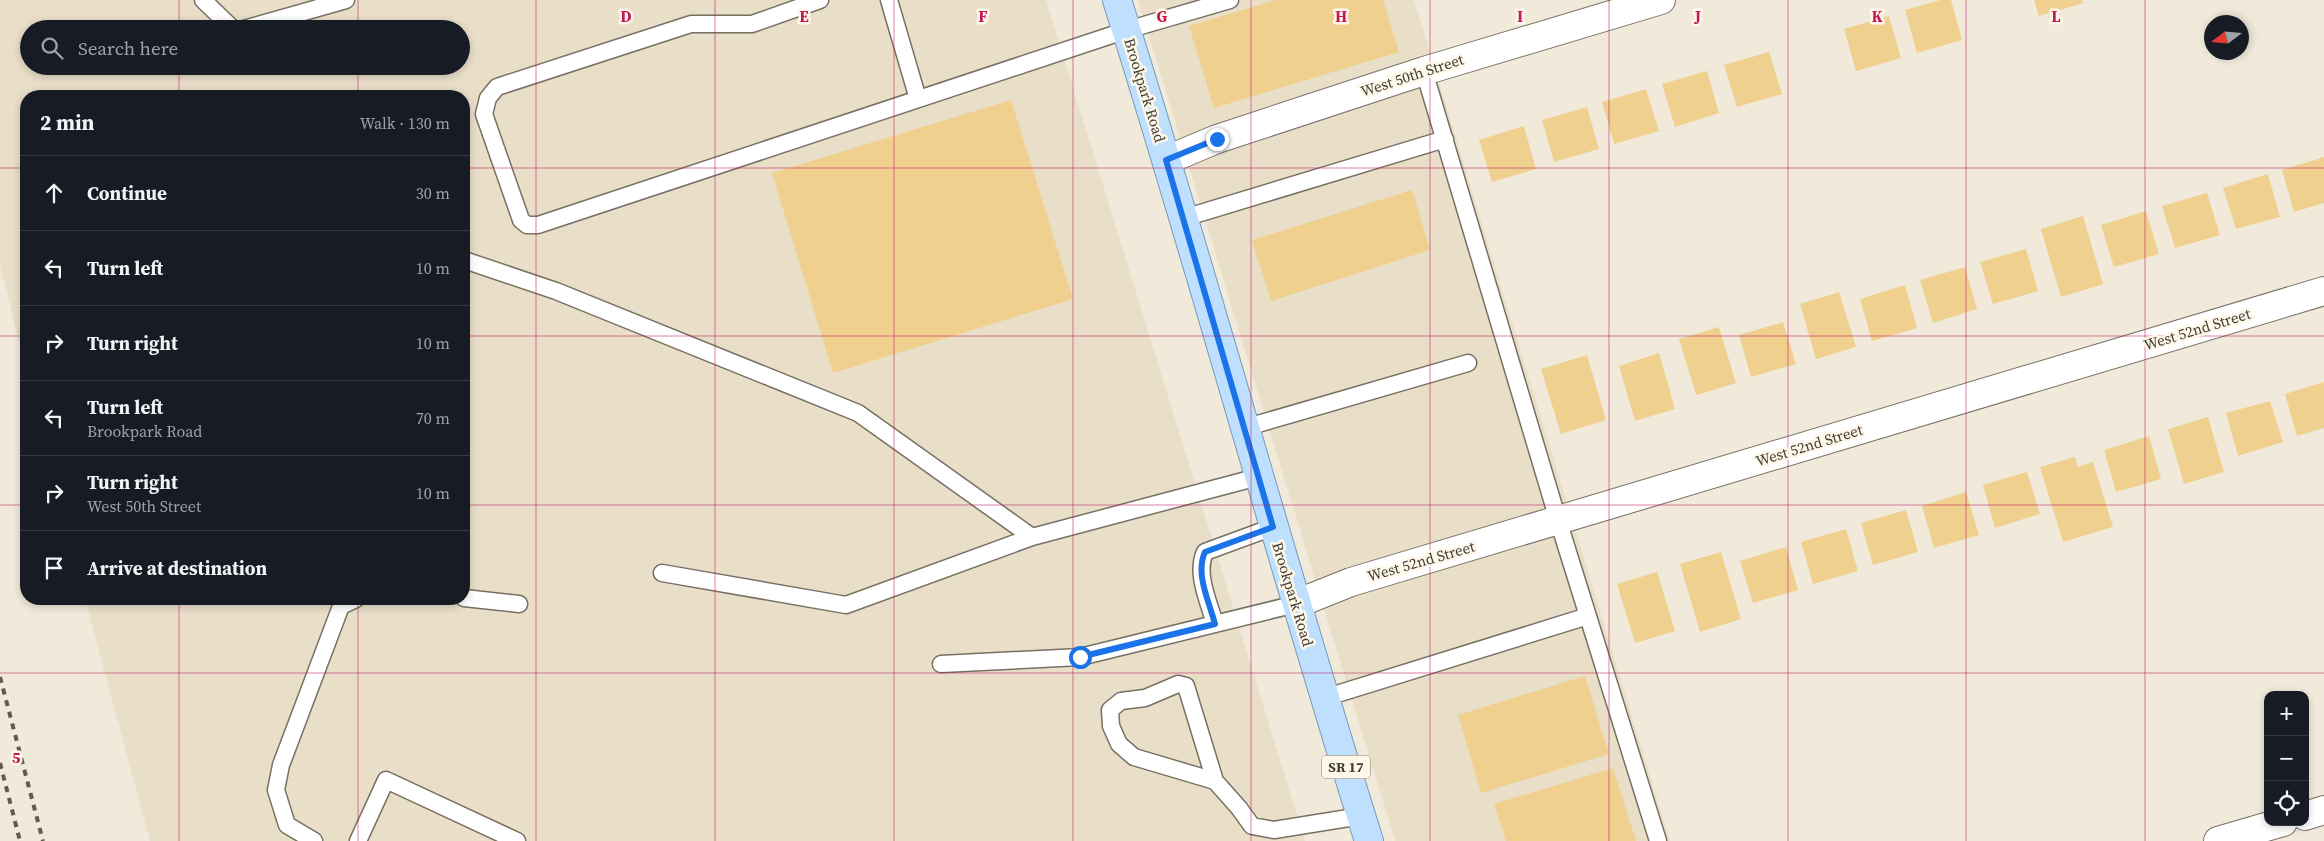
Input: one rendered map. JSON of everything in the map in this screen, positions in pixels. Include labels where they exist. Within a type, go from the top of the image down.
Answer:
[{"type":"main road","name":"Brookpark Road","points":[[1117,0],[1184,218],[1324,698],[1365,829]]},
{"type":"street","name":"West 50th Street","points":[[1166,160],[1217,139],[1424,71],[1661,0]]},
{"type":"street","name":"West 52nd Street","points":[[1296,604],[1351,582],[2324,291]]},
{"type":"street","points":[[2309,815],[2324,810]]},
{"type":"street","points":[[2218,841],[2269,826]]},
{"type":"lane","points":[[203,0],[224,20]]},
{"type":"lane","points":[[276,20],[346,0]]},
{"type":"lane","points":[[820,0],[752,24],[691,24],[497,87],[488,98],[484,114],[521,220],[527,225],[538,226],[1127,30],[1225,1]]},
{"type":"lane","points":[[889,0],[918,99]]},
{"type":"lane","points":[[1424,71],[1558,520],[1658,841]]},
{"type":"lane","points":[[1184,218],[1445,139]]},
{"type":"lane","points":[[470,262],[556,291],[858,413],[1032,537]]},
{"type":"lane","points":[[1244,428],[1468,363]]},
{"type":"lane","points":[[662,573],[846,605],[1032,537],[1258,477]]},
{"type":"lane","points":[[1215,624],[1202,575],[1201,562],[1205,552],[1273,527]]},
{"type":"lane","points":[[470,599],[519,604]]},
{"type":"lane","points":[[940,664],[1080,657],[1296,604]]},
{"type":"lane","points":[[314,841],[287,824],[276,790],[281,765],[341,606],[343,605]]},
{"type":"lane","points":[[1324,698],[1588,616]]},
{"type":"lane","points":[[1215,782],[1134,757],[1119,744],[1111,726],[1110,710],[1121,701],[1145,698],[1178,684],[1186,686],[1215,782],[1239,808],[1252,826],[1274,830],[1365,829]]},
{"type":"lane","points":[[358,841],[386,780],[517,841]]},
{"type":"shaded area","points":[[0,0],[1046,0],[1305,841],[150,841],[87,605],[470,605],[470,90],[20,90],[20,345],[0,266]]},
{"type":"shaded area","points":[[1138,0],[1414,0],[1670,841],[1395,841]]},
{"type":"building","points":[[1276,0],[1383,0],[1399,52],[1214,108],[1189,26]]},
{"type":"building","points":[[1940,0],[1951,0],[1962,40],[1917,53],[1905,10]]},
{"type":"building","points":[[2034,0],[2082,0],[2083,3],[2039,16]]},
{"type":"building","points":[[1889,16],[1901,58],[1856,71],[1844,29]]},
{"type":"building","points":[[1769,52],[1782,94],[1737,107],[1724,65]]},
{"type":"building","points":[[1707,71],[1719,113],[1675,127],[1662,84]]},
{"type":"building","points":[[1646,89],[1659,131],[1614,144],[1602,102]]},
{"type":"building","points":[[1011,100],[1073,299],[833,373],[772,173]]},
{"type":"building","points":[[1587,107],[1599,149],[1554,162],[1542,120]]},
{"type":"building","points":[[1524,126],[1536,169],[1492,182],[1479,140]]},
{"type":"building","points":[[2324,157],[2324,203],[2294,212],[2282,170]]},
{"type":"building","points":[[2268,174],[2280,217],[2236,229],[2223,188]]},
{"type":"building","points":[[1412,190],[1430,250],[1271,301],[1252,240]]},
{"type":"building","points":[[2207,193],[2220,235],[2175,248],[2162,206]]},
{"type":"building","points":[[2146,211],[2159,254],[2114,267],[2101,225]]},
{"type":"building","points":[[2083,216],[2103,284],[2061,297],[2041,229]]},
{"type":"building","points":[[2026,249],[2038,291],[1993,304],[1980,262]]},
{"type":"building","points":[[1965,267],[1977,309],[1933,323],[1920,280]]},
{"type":"building","points":[[1905,285],[1917,328],[1872,341],[1860,299]]},
{"type":"building","points":[[1839,292],[1856,347],[1816,359],[1800,304]]},
{"type":"building","points":[[1783,322],[1796,364],[1751,377],[1739,335]]},
{"type":"building","points":[[1719,327],[1736,383],[1696,395],[1679,339]]},
{"type":"building","points":[[1659,353],[1675,409],[1635,421],[1619,366]]},
{"type":"building","points":[[1587,355],[1606,420],[1561,434],[1541,369]]},
{"type":"building","points":[[2324,382],[2324,428],[2297,436],[2285,394]]},
{"type":"building","points":[[2270,401],[2283,442],[2238,456],[2226,413]]},
{"type":"building","points":[[2208,417],[2224,472],[2184,484],[2168,429]]},
{"type":"building","points":[[2149,436],[2161,479],[2116,492],[2104,450]]},
{"type":"building","points":[[2075,457],[2078,467],[2093,462],[2113,527],[2063,542],[2040,467]]},
{"type":"building","points":[[2027,472],[2040,514],[1995,528],[1983,485]]},
{"type":"building","points":[[1966,492],[1979,535],[1934,548],[1922,506]]},
{"type":"building","points":[[1906,510],[1918,552],[1873,565],[1861,523]]},
{"type":"building","points":[[1846,529],[1858,571],[1813,584],[1801,542]]},
{"type":"building","points":[[1786,547],[1798,590],[1753,603],[1740,561]]},
{"type":"building","points":[[1721,552],[1741,619],[1700,632],[1680,564]]},
{"type":"building","points":[[1657,572],[1675,631],[1635,643],[1617,584]]},
{"type":"building","points":[[1585,676],[1609,754],[1481,793],[1458,715]]},
{"type":"building","points":[[1613,768],[1636,841],[1506,841],[1494,804]]},
{"type":"railway","points":[[0,677],[43,841]]},
{"type":"railway","points":[[0,763],[20,841]]},
{"type":"route","points":[[1080,657],[1215,624],[1202,575],[1201,562],[1205,552],[1273,527],[1166,160],[1217,139]]}]
